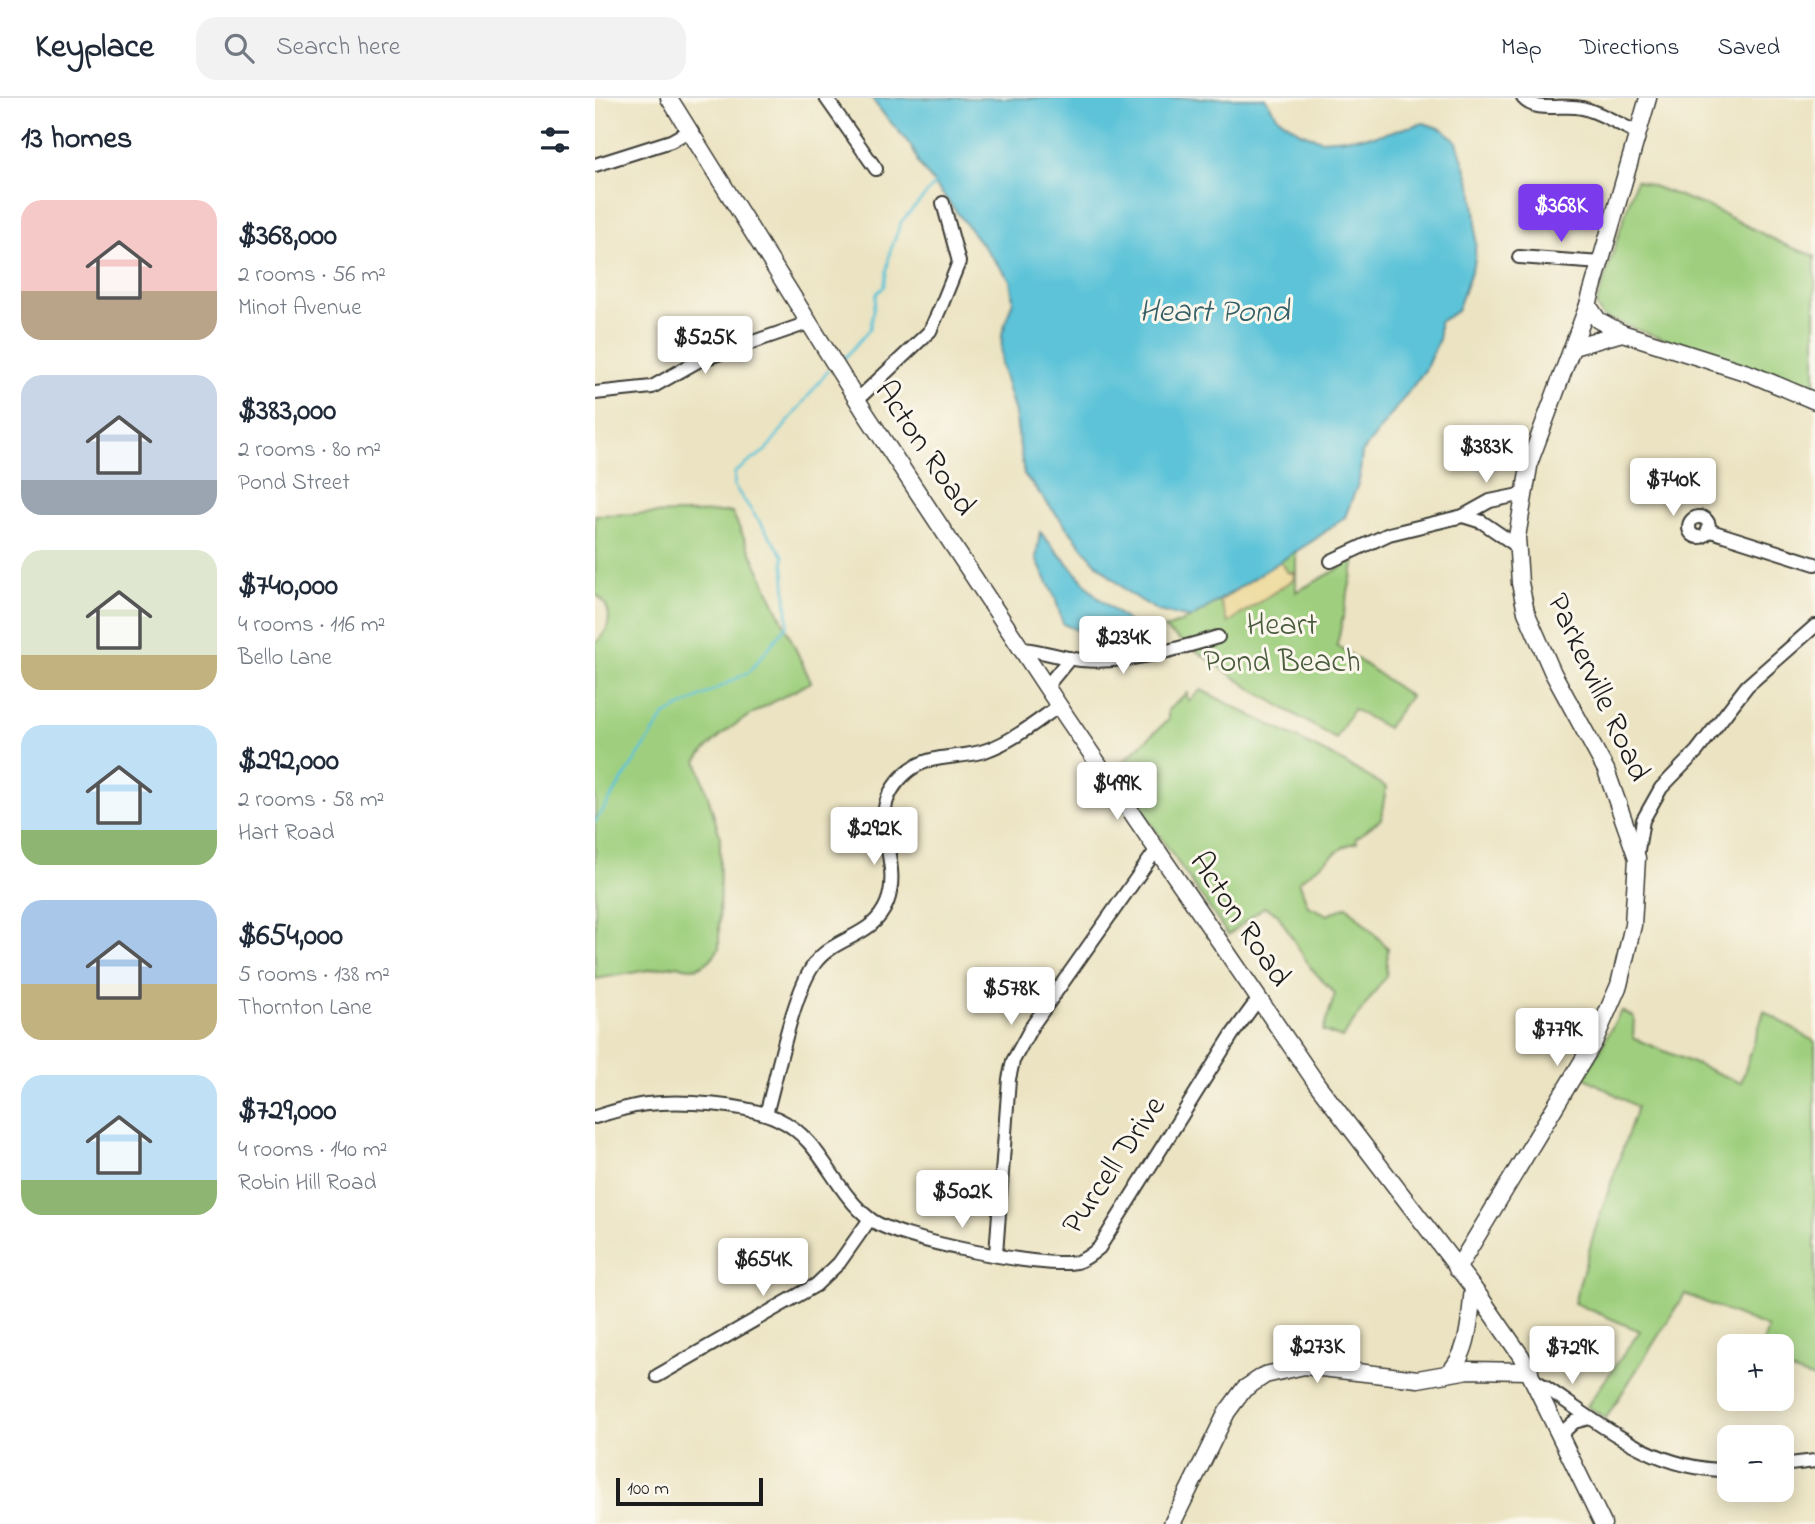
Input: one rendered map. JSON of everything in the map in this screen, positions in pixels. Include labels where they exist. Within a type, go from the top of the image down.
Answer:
[{"type":"main road","name":"Acton Road","points":[[669,98],[687,132],[857,400],[1059,706],[1317,1084],[1473,1288],[1533,1376],[1603,1524]]},
{"type":"main road","name":"Parkerville Road","points":[[1637,858],[1606,770],[1553,673],[1526,612],[1517,546],[1530,461],[1588,305],[1648,98]]},
{"type":"main road","points":[[1588,305],[1598,320],[1622,333],[1751,374],[1815,401]]},
{"type":"main road","points":[[1573,347],[1622,333]]},
{"type":"main road","points":[[1457,1269],[1594,1042],[1608,1014],[1619,985],[1633,925],[1637,858]]},
{"type":"main road","points":[[1447,1374],[1457,1364],[1463,1349],[1473,1288]]},
{"type":"main road","points":[[1172,1524],[1227,1412],[1244,1389],[1265,1374],[1304,1366],[1418,1379],[1469,1370],[1533,1376]]},
{"type":"street","points":[[826,98],[876,169]]},
{"type":"street","points":[[1523,98],[1527,103],[1553,108],[1581,107],[1638,134]]},
{"type":"street","points":[[595,164],[671,141],[687,132]]},
{"type":"street","points":[[857,400],[930,331],[942,304],[959,262],[943,203]]},
{"type":"street","points":[[1519,257],[1601,263]]},
{"type":"street","points":[[595,393],[652,387],[698,361],[808,323]]},
{"type":"street","points":[[1331,561],[1389,534],[1463,516],[1490,501],[1524,494]]},
{"type":"street","points":[[1463,516],[1482,522],[1517,546]]},
{"type":"street","points":[[1708,530],[1815,564]]},
{"type":"street","points":[[1637,858],[1643,820],[1661,788],[1697,751],[1747,686],[1815,626]]},
{"type":"street","points":[[1023,649],[1051,652],[1070,658],[1122,660],[1163,654],[1218,637]]},
{"type":"street","points":[[1047,686],[1070,658]]},
{"type":"street","points":[[766,1114],[809,972],[827,951],[871,927],[887,902],[891,873],[883,817],[888,797],[897,783],[921,763],[980,753],[999,745],[1059,706]]},
{"type":"street","points":[[996,1254],[1009,1079],[1013,1061],[1032,1026],[1157,849]]},
{"type":"street","name":"Purcell Drive","points":[[595,1117],[638,1105],[661,1103],[766,1114],[793,1127],[809,1141],[844,1192],[870,1219],[905,1235],[996,1254],[1063,1263],[1078,1261],[1099,1248],[1232,1035],[1259,998]]},
{"type":"street","points":[[657,1376],[816,1285],[839,1263],[870,1219]]},
{"type":"street","points":[[1533,1376],[1625,1441],[1666,1460],[1694,1468],[1717,1469]]},
{"type":"street","points":[[1561,1434],[1574,1422],[1589,1418]]},
{"type":"street","points":[[1794,1463],[1815,1461]]},
{"type":"green space","points":[[1636,180],[1709,207],[1785,245],[1815,256],[1815,395],[1603,317],[1596,306]]},
{"type":"green space","points":[[732,512],[811,682],[735,725],[721,735],[697,760],[720,836],[719,948],[715,954],[702,966],[691,968],[678,965],[595,979],[595,643],[605,631],[609,618],[606,605],[595,594],[595,515]]},
{"type":"green space","name":"Heart Pond Beach","points":[[1296,551],[1296,592],[1355,560],[1337,645],[1410,696],[1387,728],[1353,709],[1336,739],[1250,688],[1164,629],[1191,618]]},
{"type":"green space","points":[[1201,690],[1334,757],[1386,787],[1381,819],[1356,838],[1357,842],[1345,846],[1299,881],[1308,906],[1328,915],[1347,906],[1388,948],[1386,976],[1342,1038],[1323,1031],[1335,994],[1310,967],[1277,913],[1264,907],[1228,935],[1114,770],[1168,720],[1168,710],[1187,693],[1188,702]]},
{"type":"green space","points":[[1621,1011],[1634,1017],[1633,1038],[1741,1083],[1764,1011],[1815,1042],[1815,1379],[1794,1372],[1794,1334],[1766,1334],[1768,1328],[1685,1294],[1606,1418],[1587,1406],[1640,1331],[1574,1303],[1594,1233],[1637,1107],[1584,1077]]},
{"type":"sand","points":[[1280,560],[1288,573],[1293,572],[1294,579],[1228,623],[1220,601]]},
{"type":"water","name":"Heart Pond","points":[[872,98],[1265,98],[1278,117],[1300,132],[1321,140],[1374,136],[1424,123],[1444,130],[1457,142],[1472,188],[1476,218],[1475,260],[1457,311],[1439,322],[1439,339],[1425,370],[1362,453],[1359,481],[1345,517],[1314,540],[1191,618],[1158,611],[1126,591],[1093,560],[1024,474],[1015,413],[1001,365],[1002,334],[1013,300],[1010,280],[918,163],[906,139]]},
{"type":"water","points":[[1040,532],[1096,596],[1152,641],[1111,645],[1063,624],[1055,597],[1036,559]]},
{"type":"waterway","points":[[844,359],[870,329],[877,293],[884,287],[890,252],[901,222],[936,183]]},
{"type":"waterway","points":[[595,822],[665,715],[749,672],[788,624],[783,555],[734,486],[735,472],[765,451],[828,371]]}]
